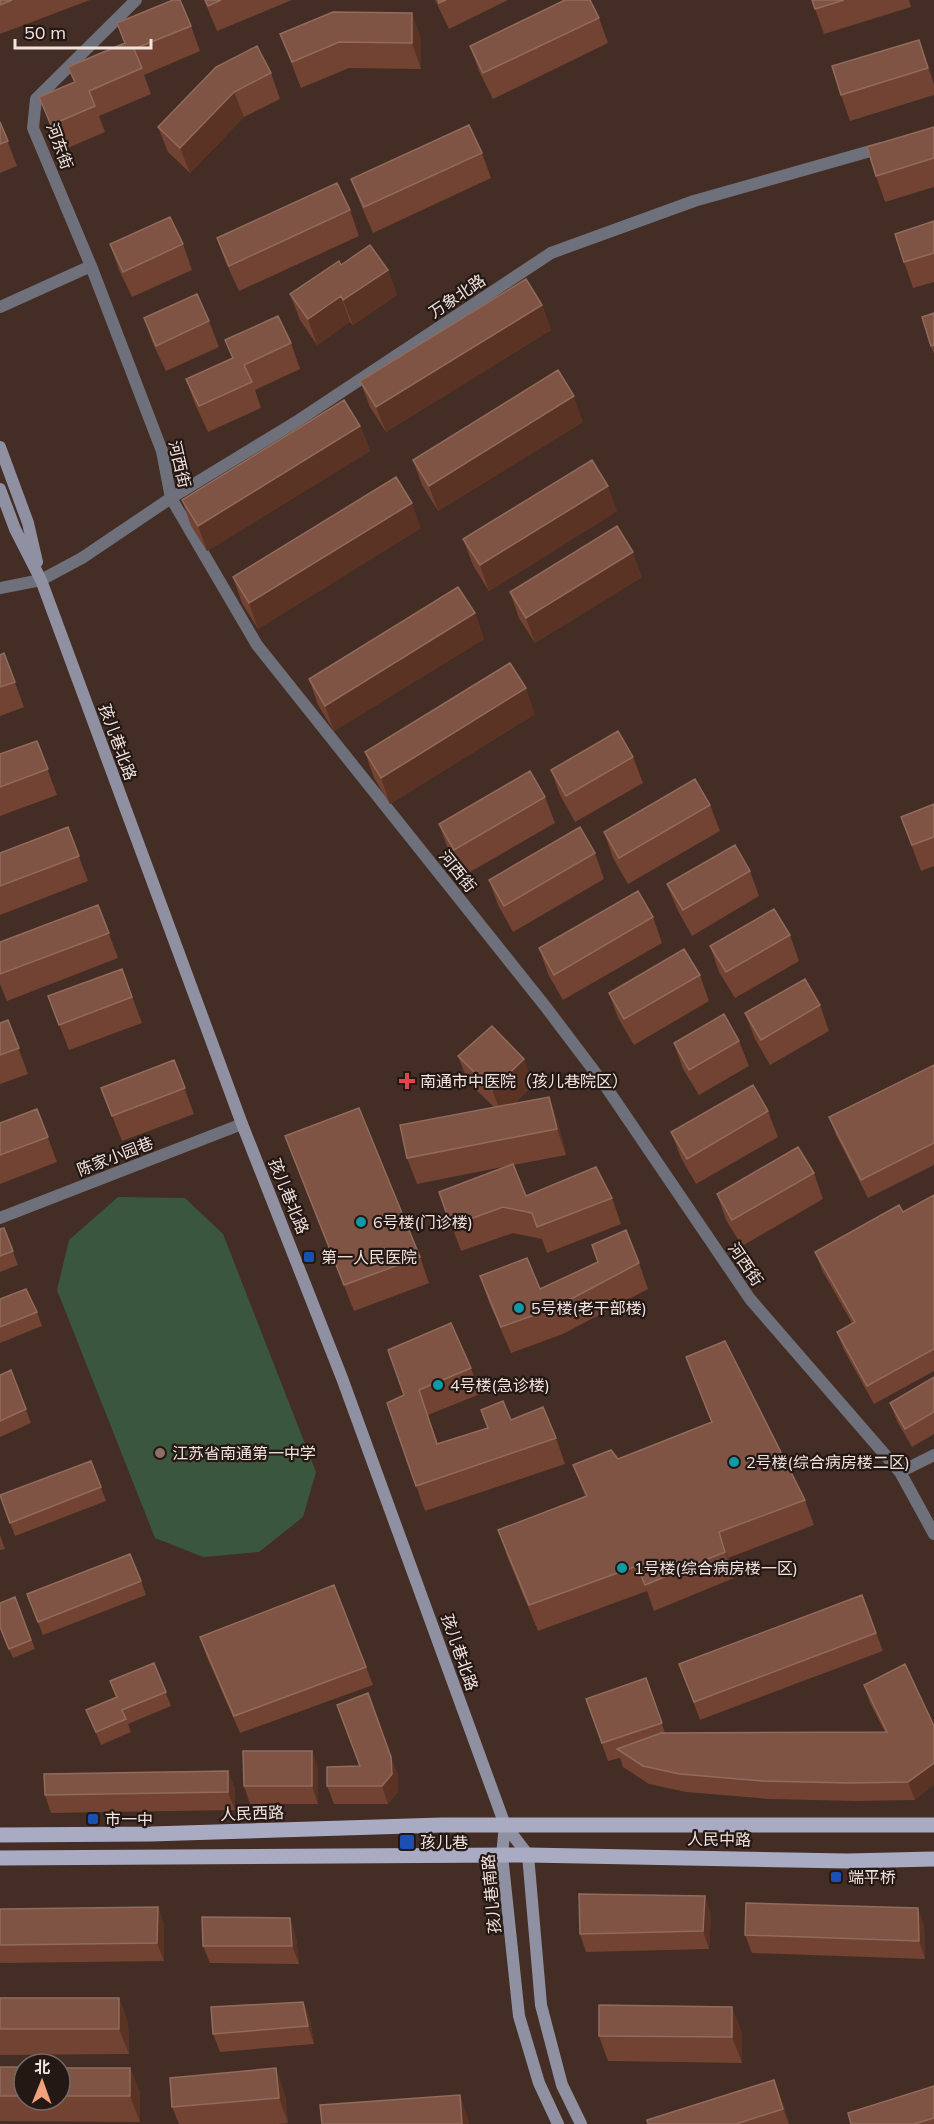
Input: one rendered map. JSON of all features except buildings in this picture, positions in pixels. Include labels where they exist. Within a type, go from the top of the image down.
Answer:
[{"type":"main road","name":"孩儿巷北路","points":[[0,447],[28,523],[41,580]]},
{"type":"main road","name":"孩儿巷北路","points":[[0,489],[15,529],[41,580],[242,1124],[342,1378],[505,1825]]},
{"type":"main road","name":"人民中路","points":[[505,1825],[934,1825]]},
{"type":"main road","name":"人民西路","points":[[0,1835],[151,1834],[505,1825]]},
{"type":"main road","name":"孩儿巷南路","points":[[505,1825],[528,1855]]},
{"type":"main road","name":"孩儿巷南路","points":[[505,1825],[502,1855],[519,2016],[539,2083],[558,2124]]},
{"type":"main road","name":"人民中路","points":[[502,1855],[848,1861],[934,1859]]},
{"type":"main road","points":[[0,1858],[502,1855]]},
{"type":"main road","points":[[528,1855],[541,2005],[562,2085],[581,2124]]},
{"type":"street","name":"河东街","points":[[91,266],[33,128],[36,99],[136,0]]},
{"type":"street","name":"万象北路","points":[[0,588],[41,580],[82,558],[171,498],[299,420],[550,254],[694,201],[890,145]]},
{"type":"street","points":[[0,306],[91,266]]},
{"type":"street","name":"河西街","points":[[91,266],[162,451],[171,498],[257,645],[545,1006],[604,1084],[750,1299],[900,1472],[934,1534]]},
{"type":"street","name":"陈家小园巷","points":[[0,1218],[242,1124]]},
{"type":"street","points":[[900,1472],[934,1455]]},
{"type":"green space","points":[[118,1197],[185,1198],[223,1234],[316,1472],[303,1517],[259,1552],[203,1557],[155,1538],[57,1290],[69,1240]]},
{"type":"place","name":"南通市中医院（孩儿巷院区）","points":[[407,1081]]},
{"type":"place","name":"6号楼(门诊楼)","points":[[361,1222]]},
{"type":"place","name":"第一人民医院","points":[[309,1257]]},
{"type":"place","name":"5号楼(老干部楼)","points":[[519,1308]]},
{"type":"place","name":"4号楼(急诊楼)","points":[[438,1385]]},
{"type":"place","name":"江苏省南通第一中学","points":[[160,1453]]},
{"type":"place","name":"2号楼(综合病房楼二区)","points":[[734,1462]]},
{"type":"place","name":"1号楼(综合病房楼一区)","points":[[622,1568]]},
{"type":"place","name":"市一中","points":[[93,1819]]},
{"type":"place","name":"孩儿巷","points":[[407,1842]]},
{"type":"place","name":"端平桥","points":[[836,1877]]}]
